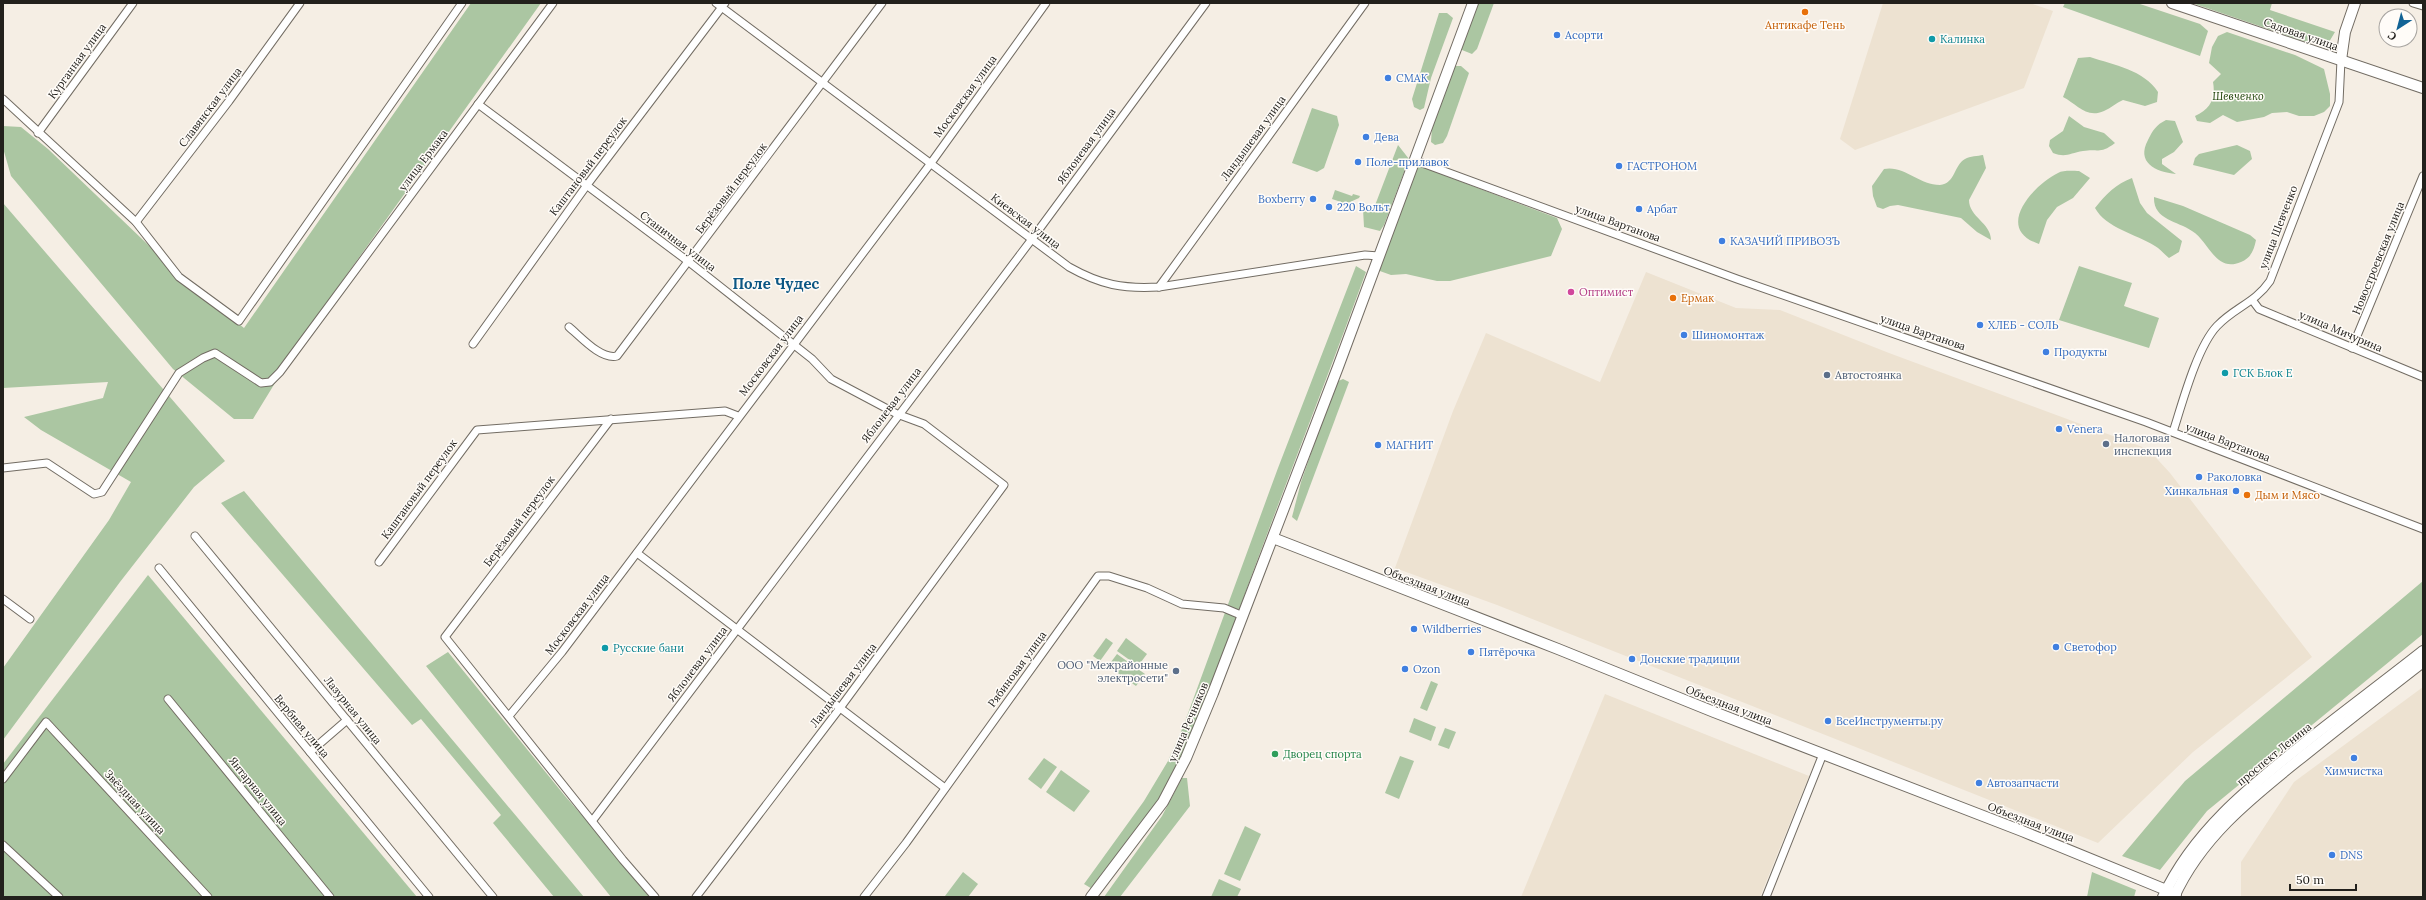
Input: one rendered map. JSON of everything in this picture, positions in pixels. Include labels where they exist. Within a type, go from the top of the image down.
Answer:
[{"type":"main road","points":[[1414,160],[1473,3]]},
{"type":"main road","name":"Садовая улица","points":[[2172,3],[2423,88]]},
{"type":"main road","name":"улица Шевченко","points":[[2341,60],[2345,32],[2355,3]]},
{"type":"main road","name":"улица Речников","points":[[1092,897],[1141,833],[1175,781],[1213,693],[1273,538],[1414,160]]},
{"type":"main road","name":"Объездная улица","points":[[1273,538],[1823,754],[2170,894]]},
{"type":"main road","name":"проспект Ленина","points":[[2170,894],[2198,840],[2230,806],[2286,758],[2422,657]]},
{"type":"street","name":"Курганная улица","points":[[38,133],[133,3]]},
{"type":"street","name":"Славянская улица","points":[[136,222],[229,101],[300,3]]},
{"type":"street","points":[[3,99],[136,222],[179,276],[239,321],[462,3]]},
{"type":"street","name":"улица Ермака","points":[[3,468],[46,463],[94,494],[102,492],[179,374],[204,358],[215,353],[261,383],[270,382],[280,372],[553,3]]},
{"type":"street","name":"Берёзовый переулок","points":[[569,327],[603,354],[611,358],[617,356],[824,83],[882,3]]},
{"type":"street","name":"Московская улица","points":[[509,716],[562,652],[738,416],[931,163],[1046,3]]},
{"type":"street","name":"Яблоневая улица","points":[[593,820],[738,629],[897,414],[1032,239],[1206,3]]},
{"type":"street","name":"Ландышевая улица","points":[[1159,287],[1365,3]]},
{"type":"street","points":[[2413,3],[2423,6]]},
{"type":"street","name":"Киевская улица","points":[[721,5],[1069,267],[1100,282],[1130,288],[1159,287],[1365,255],[1379,256]]},
{"type":"street","name":"Каштановый переулок","points":[[473,344],[587,185],[721,5]]},
{"type":"street","name":"улица Шевченко","points":[[2173,432],[2209,336],[2226,318],[2253,300],[2270,281],[2339,102],[2341,60]]},
{"type":"street","name":"Станичная улица","points":[[478,104],[689,262],[812,359],[831,379],[897,414],[924,424],[1004,485]]},
{"type":"street","name":"улица Вартанова","points":[[1414,160],[1737,279],[2173,432],[2423,528]]},
{"type":"street","name":"Новостроевская улица","points":[[2352,348],[2423,176]]},
{"type":"street","name":"улица Мичурина","points":[[2253,300],[2259,309],[2423,377]]},
{"type":"street","points":[[611,419],[725,411],[738,416]]},
{"type":"street","name":"Берёзовый переулок","points":[[509,716],[445,637],[611,419]]},
{"type":"street","name":"Каштановый переулок","points":[[379,562],[477,430],[611,419]]},
{"type":"street","name":"Ландышевая улица","points":[[696,897],[840,708],[1004,485]]},
{"type":"street","name":"Лазурная улица","points":[[195,536],[493,897]]},
{"type":"street","points":[[637,553],[945,788]]},
{"type":"street","name":"Вербная улица","points":[[159,568],[429,897]]},
{"type":"street","name":"Рябиновая улица","points":[[864,897],[945,788],[1098,576],[1109,576],[1147,588],[1182,604],[1224,608],[1242,616]]},
{"type":"street","points":[[3,599],[30,619]]},
{"type":"street","name":"Янтарная улица","points":[[168,699],[330,897]]},
{"type":"street","points":[[509,716],[593,820],[623,860],[655,897]]},
{"type":"street","points":[[310,752],[347,720]]},
{"type":"street","name":"Звёздная улица","points":[[3,779],[46,722],[208,897]]},
{"type":"street","points":[[1766,897],[1823,754]]},
{"type":"street","points":[[3,845],[59,897]]},
{"type":"shaded area","points":[[1883,3],[2030,3],[2053,11],[2024,88],[1855,150],[1840,139]]},
{"type":"shaded area","points":[[1646,272],[1736,308],[1780,310],[1889,353],[2148,449],[2170,473],[2312,657],[2193,752],[2098,843],[1497,605],[1395,568],[1453,411],[1486,333],[1600,382]]},
{"type":"shaded area","points":[[2423,687],[2423,897],[2241,897],[2241,862],[2294,782]]},
{"type":"shaded area","points":[[1605,694],[1809,776],[1760,897],[1521,897]]},
{"type":"green space","points":[[471,3],[541,3],[310,326],[253,419],[234,419],[173,369],[11,176],[3,148],[3,126],[21,127],[48,149],[188,283],[244,328]]},
{"type":"green space","points":[[1477,3],[1494,3],[1477,49],[1472,54],[1462,50],[1462,46]]},
{"type":"green space","points":[[2065,3],[2137,3],[2200,24],[2208,31],[2200,56],[2063,7]]},
{"type":"green space","points":[[2192,3],[2272,3],[2270,10],[2335,32],[2329,42],[2320,44],[2303,41]]},
{"type":"green space","points":[[1439,13],[1447,13],[1453,18],[1431,78],[1424,108],[1420,110],[1414,107],[1412,99]]},
{"type":"green space","name":"Шевченко","points":[[2227,32],[2295,55],[2324,69],[2330,94],[2330,106],[2324,112],[2314,116],[2299,116],[2287,112],[2272,113],[2264,117],[2237,122],[2223,115],[2210,123],[2197,121],[2195,116],[2205,110],[2211,103],[2214,94],[2213,82],[2221,74],[2209,63],[2212,47],[2218,36]]},
{"type":"green space","points":[[2090,57],[2128,69],[2145,78],[2158,92],[2157,102],[2145,106],[2123,100],[2098,113],[2082,110],[2063,97],[2078,58]]},
{"type":"green space","points":[[1455,66],[1461,66],[1469,73],[1447,136],[1443,143],[1435,145],[1431,142],[1432,127]]},
{"type":"green space","points":[[1312,108],[1337,116],[1339,125],[1324,168],[1317,172],[1292,163]]},
{"type":"green space","points":[[2069,116],[2084,127],[2104,133],[2115,143],[2102,150],[2088,150],[2065,155],[2053,153],[2049,146],[2050,140],[2063,131]]},
{"type":"green space","points":[[2166,120],[2175,121],[2183,142],[2174,152],[2162,159],[2162,164],[2176,174],[2161,171],[2155,168],[2146,160],[2144,154],[2148,140],[2153,131],[2157,126]]},
{"type":"green space","points":[[1398,145],[1409,159],[1384,225],[1380,231],[1364,227],[1363,209],[1374,208]]},
{"type":"green space","points":[[2237,145],[2250,151],[2252,159],[2234,175],[2193,165],[2195,158],[2199,154]]},
{"type":"green space","points":[[1983,155],[1986,168],[1969,200],[1972,211],[1988,229],[1991,240],[1977,232],[1961,218],[1898,205],[1883,209],[1877,207],[1873,196],[1872,186],[1884,169],[1905,172],[1925,182],[1940,185],[1945,184],[1952,178],[1961,162],[1965,159]]},
{"type":"green space","points":[[1417,165],[1557,218],[1562,229],[1551,256],[1450,281],[1437,281],[1406,274],[1391,275],[1377,270]]},
{"type":"green space","points":[[2065,171],[2079,171],[2090,178],[2073,198],[2057,207],[2047,220],[2039,244],[2026,237],[2019,228],[2018,218],[2029,197],[2038,187],[2058,173]]},
{"type":"green space","points":[[2132,178],[2140,203],[2147,213],[2182,241],[2179,252],[2169,258],[2155,246],[2106,221],[2095,208],[2112,190],[2121,183]]},
{"type":"green space","points":[[1335,190],[1352,196],[1353,194],[1360,196],[1359,198],[1339,207],[1341,202],[1332,199]]},
{"type":"green space","points":[[2154,197],[2183,206],[2250,235],[2256,240],[2252,253],[2241,262],[2232,264],[2219,260],[2192,231],[2167,219],[2157,211]]},
{"type":"green space","points":[[3,203],[225,461],[194,487],[120,582],[3,740],[3,668],[109,520],[131,482],[41,430],[24,417],[103,398],[108,382],[3,388]]},
{"type":"green space","points":[[1356,266],[1366,272],[1199,719],[1175,772],[1157,803],[1137,833],[1094,890],[1084,884],[1144,801],[1168,761],[1183,727],[1278,468]]},
{"type":"green space","points":[[2079,266],[2132,283],[2124,306],[2159,318],[2149,348],[2059,320]]},
{"type":"green space","points":[[1343,379],[1349,382],[1297,521],[1292,517],[1301,482],[1336,382]]},
{"type":"green space","points":[[244,491],[584,897],[554,897],[493,823],[501,815],[421,719],[412,725],[221,503]]},
{"type":"green space","points":[[148,575],[417,897],[3,897],[3,764]]},
{"type":"green space","points":[[2423,581],[2423,634],[2207,811],[2160,870],[2122,856],[2185,781]]},
{"type":"green space","points":[[1106,638],[1113,643],[1100,661],[1093,656]]},
{"type":"green space","points":[[1126,638],[1147,654],[1138,666],[1117,651]]},
{"type":"green space","points":[[448,652],[565,796],[654,897],[611,897],[426,666]]},
{"type":"green space","points":[[1117,654],[1145,674],[1136,686],[1108,666]]},
{"type":"green space","points":[[1431,681],[1438,684],[1427,711],[1420,708]]},
{"type":"green space","points":[[1414,718],[1436,727],[1431,741],[1409,732]]},
{"type":"green space","points":[[1445,728],[1456,732],[1449,749],[1438,745]]},
{"type":"green space","points":[[1400,756],[1414,761],[1399,799],[1385,793]]},
{"type":"green space","points":[[1044,758],[1057,767],[1041,789],[1028,779]]},
{"type":"green space","points":[[1061,770],[1090,791],[1074,812],[1046,792]]},
{"type":"green space","points":[[1182,778],[1187,778],[1190,806],[1120,897],[1104,897],[1162,816]]},
{"type":"green space","points":[[1245,826],[1261,834],[1240,881],[1224,874]]},
{"type":"green space","points":[[963,872],[978,884],[968,897],[945,896]]},
{"type":"green space","points":[[2092,872],[2136,890],[2134,897],[2087,897]]},
{"type":"green space","points":[[1219,879],[1241,889],[1237,897],[1211,897]]},
{"type":"place","name":"Антикафе Тень","points":[[1805,12]]},
{"type":"place","name":"Асорти","points":[[1557,35]]},
{"type":"place","name":"Калинка","points":[[1932,39]]},
{"type":"place","name":"СМАК","points":[[1388,78]]},
{"type":"place","name":"Дева","points":[[1366,137]]},
{"type":"place","name":"Поле-прилавок","points":[[1358,162]]},
{"type":"place","name":"ГАСТРОНОМ","points":[[1619,166]]},
{"type":"place","name":"Boxberry","points":[[1313,199]]},
{"type":"place","name":"220 Вольт","points":[[1329,207]]},
{"type":"place","name":"Арбат","points":[[1639,209]]},
{"type":"place","name":"КАЗАЧИЙ ПРИВОЗЪ","points":[[1722,241]]},
{"type":"place","name":"Оптимист","points":[[1571,292]]},
{"type":"place","name":"Ермак","points":[[1673,298]]},
{"type":"place","name":"ХЛЕБ - СОЛЬ","points":[[1980,325]]},
{"type":"place","name":"Шиномонтаж","points":[[1684,335]]},
{"type":"place","name":"Продукты","points":[[2046,352]]},
{"type":"place","name":"ГСК Блок Е","points":[[2225,373]]},
{"type":"place","name":"Автостоянка","points":[[1827,375]]},
{"type":"place","name":"Venera","points":[[2059,429]]},
{"type":"place","name":"Налоговая инспекция","points":[[2106,444]]},
{"type":"place","name":"МАГНИТ","points":[[1378,445]]},
{"type":"place","name":"Раколовка","points":[[2199,477]]},
{"type":"place","name":"Хинкальная","points":[[2236,491]]},
{"type":"place","name":"Дым и Мясо","points":[[2247,495]]},
{"type":"place","name":"Wildberries","points":[[1414,629]]},
{"type":"place","name":"Светофор","points":[[2056,647]]},
{"type":"place","name":"Русские бани","points":[[605,648]]},
{"type":"place","name":"Пятёрочка","points":[[1471,652]]},
{"type":"place","name":"Донские традиции","points":[[1632,659]]},
{"type":"place","name":"Ozon","points":[[1405,669]]},
{"type":"place","name":"ООО \"Межрайонные электросети\"","points":[[1176,671]]},
{"type":"place","name":"ВсеИнструменты.ру","points":[[1828,721]]},
{"type":"place","name":"Дворец спорта","points":[[1275,754]]},
{"type":"place","name":"Химчистка","points":[[2354,758]]},
{"type":"place","name":"Автозапчасти","points":[[1979,783]]},
{"type":"place","name":"DNS","points":[[2332,855]]},
{"type":"district","name":"Поле Чудес","points":[[776,283]]}]
